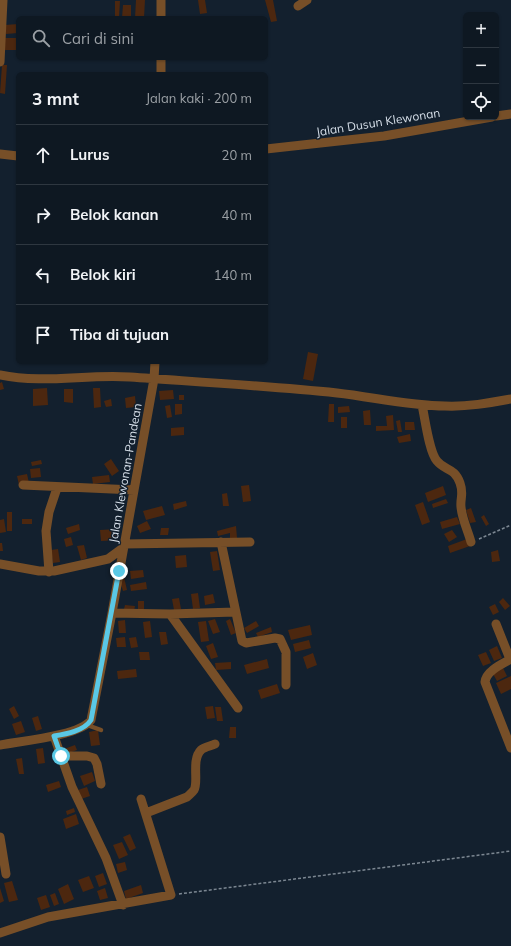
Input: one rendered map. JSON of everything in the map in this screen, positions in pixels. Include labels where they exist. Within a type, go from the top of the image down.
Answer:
[{"type":"street","points":[[0,62],[3,0]]},
{"type":"street","points":[[161,0],[161,16]]},
{"type":"street","points":[[298,6],[307,0]]},
{"type":"street","points":[[161,60],[161,72]]},
{"type":"street","points":[[499,116],[511,114]]},
{"type":"street","name":"Jalan Dusun Klewonan","points":[[268,149],[384,136],[475,120]]},
{"type":"street","points":[[0,154],[16,156]]},
{"type":"street","name":"Jalan Klewonan-Pandean","points":[[86,726],[91,720],[112,613],[154,379],[155,364]]},
{"type":"street","points":[[0,375],[27,378],[125,377],[241,384],[339,393],[422,405],[469,405],[511,399]]},
{"type":"street","points":[[422,405],[434,457],[440,464],[453,471],[461,484],[463,495],[461,510],[471,542]]},
{"type":"street","points":[[23,485],[57,488],[134,490]]},
{"type":"street","points":[[49,572],[46,531],[48,512],[57,488]]},
{"type":"street","points":[[220,542],[241,639],[243,643],[275,638],[280,639],[286,652],[286,685]]},
{"type":"street","points":[[0,564],[49,572],[108,559],[123,546],[250,542]]},
{"type":"street","points":[[108,559],[119,571]]},
{"type":"street","points":[[112,613],[170,614],[235,612]]},
{"type":"street","points":[[170,614],[238,708]]},
{"type":"street","points":[[496,624],[510,659],[489,673],[485,682],[511,748]]},
{"type":"street","points":[[0,744],[54,736],[86,726]]},
{"type":"street","points":[[54,736],[77,799],[108,864],[123,905]]},
{"type":"street","points":[[146,813],[186,797],[192,793],[195,787],[195,769],[199,753],[202,749],[216,744]]},
{"type":"street","points":[[61,756],[87,756],[94,758],[97,764],[101,784]]},
{"type":"street","points":[[0,932],[48,917],[123,905],[171,895],[142,799]]},
{"type":"street","points":[[0,837],[6,874]]},
{"type":"lane","points":[[86,726],[101,730]]},
{"type":"path","points":[[471,542],[511,525]]},
{"type":"path","points":[[171,895],[511,851]]},
{"type":"building","points":[[136,0],[145,0],[144,16],[135,16]]},
{"type":"building","points":[[198,0],[205,0],[207,13],[200,14]]},
{"type":"building","points":[[265,0],[273,0],[277,21],[271,22]]},
{"type":"building","points":[[115,1],[120,1],[119,16],[115,16]]},
{"type":"building","points":[[123,5],[131,5],[131,16],[122,16]]},
{"type":"building","points":[[16,24],[16,33],[6,34],[5,25]]},
{"type":"building","points":[[4,38],[16,38],[16,50],[4,50]]},
{"type":"building","points":[[2,65],[7,65],[5,94],[0,93]]},
{"type":"building","points":[[308,352],[318,354],[313,381],[303,379]]},
{"type":"building","points":[[2,382],[4,389],[0,390],[0,383]]},
{"type":"building","points":[[47,388],[48,405],[33,406],[33,389]]},
{"type":"building","points":[[93,388],[100,388],[101,407],[94,408]]},
{"type":"building","points":[[64,389],[73,389],[73,403],[64,402]]},
{"type":"building","points":[[173,390],[174,399],[160,400],[159,391]]},
{"type":"building","points":[[179,395],[184,395],[184,400],[179,400]]},
{"type":"building","points":[[135,396],[136,407],[126,408],[125,398]]},
{"type":"building","points":[[111,399],[112,406],[106,407],[104,401]]},
{"type":"building","points":[[175,404],[182,404],[182,414],[175,415]]},
{"type":"building","points":[[329,404],[334,404],[334,422],[328,422]]},
{"type":"building","points":[[170,405],[172,417],[167,418],[165,406]]},
{"type":"building","points":[[349,406],[350,412],[338,413],[338,407]]},
{"type":"building","points":[[370,410],[371,425],[364,425],[363,411]]},
{"type":"building","points":[[393,415],[394,430],[376,431],[376,426],[387,426],[386,416]]},
{"type":"building","points":[[341,417],[347,417],[347,428],[341,428]]},
{"type":"building","points":[[400,420],[402,432],[398,432],[396,421]]},
{"type":"building","points":[[405,422],[414,422],[415,430],[405,430]]},
{"type":"building","points":[[184,427],[184,435],[171,436],[171,428]]},
{"type":"building","points":[[410,434],[411,441],[399,443],[397,437]]},
{"type":"building","points":[[111,459],[119,471],[112,476],[104,464]]},
{"type":"building","points":[[41,460],[42,464],[32,466],[31,462]]},
{"type":"building","points":[[40,468],[41,477],[31,478],[30,469]]},
{"type":"building","points":[[27,474],[29,483],[19,485],[17,476]]},
{"type":"building","points":[[109,475],[110,482],[93,484],[92,477]]},
{"type":"building","points":[[249,485],[251,501],[243,502],[241,486]]},
{"type":"building","points":[[443,486],[446,495],[428,502],[425,493]]},
{"type":"building","points":[[227,493],[229,506],[223,506],[222,494]]},
{"type":"building","points":[[446,499],[448,503],[433,508],[432,504]]},
{"type":"building","points":[[186,501],[187,506],[174,510],[173,504]]},
{"type":"building","points":[[423,502],[430,522],[422,525],[415,505]]},
{"type":"building","points":[[162,506],[165,515],[146,520],[143,511]]},
{"type":"building","points":[[471,508],[476,522],[470,523],[466,510]]},
{"type":"building","points":[[7,512],[12,512],[12,531],[7,531]]},
{"type":"building","points":[[484,515],[489,524],[486,526],[481,517]]},
{"type":"building","points":[[457,517],[460,524],[442,529],[440,522]]},
{"type":"building","points":[[4,519],[6,532],[0,533],[0,520]]},
{"type":"building","points":[[22,519],[32,519],[32,524],[22,524]]},
{"type":"building","points":[[147,521],[151,529],[140,533],[137,526]]},
{"type":"building","points":[[79,524],[80,530],[68,534],[66,528]]},
{"type":"building","points":[[236,526],[237,538],[230,539],[230,533],[218,536],[217,531]]},
{"type":"building","points":[[161,528],[169,528],[168,535],[160,535]]},
{"type":"building","points":[[118,529],[118,540],[101,541],[100,530]]},
{"type":"building","points":[[452,530],[457,537],[449,542],[444,534]]},
{"type":"building","points":[[71,537],[73,545],[66,547],[64,539]]},
{"type":"building","points":[[467,539],[470,546],[450,553],[448,546]]},
{"type":"building","points":[[0,543],[2,543],[3,551],[0,551]]},
{"type":"building","points":[[84,545],[87,558],[81,560],[77,546]]},
{"type":"building","points":[[58,549],[60,562],[53,563],[51,550]]},
{"type":"building","points":[[498,550],[500,561],[492,562],[491,552]]},
{"type":"building","points":[[217,551],[220,570],[213,571],[210,552]]},
{"type":"building","points":[[186,555],[187,567],[176,568],[175,556]]},
{"type":"building","points":[[143,570],[144,577],[131,579],[130,571]]},
{"type":"building","points":[[124,577],[127,590],[123,591],[119,578]]},
{"type":"building","points":[[146,582],[147,589],[131,591],[130,585]]},
{"type":"building","points":[[198,593],[200,608],[193,609],[191,594]]},
{"type":"building","points":[[213,594],[215,603],[205,605],[204,596]]},
{"type":"building","points":[[179,598],[181,609],[174,610],[172,599]]},
{"type":"building","points":[[503,598],[510,606],[505,610],[499,602]]},
{"type":"building","points":[[138,601],[144,601],[144,611],[138,611]]},
{"type":"building","points":[[495,604],[499,612],[493,615],[489,607]]},
{"type":"building","points":[[125,605],[135,606],[134,611],[124,609]]},
{"type":"building","points":[[215,619],[220,632],[213,634],[208,621]]},
{"type":"building","points":[[230,619],[236,633],[231,635],[226,621]]},
{"type":"building","points":[[125,620],[126,633],[119,633],[118,621]]},
{"type":"building","points":[[150,621],[152,637],[145,638],[143,622]]},
{"type":"building","points":[[206,621],[209,641],[201,642],[198,622]]},
{"type":"building","points":[[256,621],[259,626],[247,633],[244,628]]},
{"type":"building","points":[[310,625],[312,635],[291,640],[288,630]]},
{"type":"building","points":[[271,627],[272,632],[258,637],[256,633]]},
{"type":"building","points":[[159,632],[166,632],[168,644],[161,645]]},
{"type":"building","points":[[125,637],[126,647],[117,647],[116,638]]},
{"type":"building","points":[[136,637],[138,647],[131,648],[129,638]]},
{"type":"building","points":[[309,640],[311,648],[295,652],[293,644]]},
{"type":"building","points":[[213,643],[218,657],[211,659],[206,646]]},
{"type":"building","points":[[497,646],[502,658],[494,661],[489,650]]},
{"type":"building","points":[[139,652],[149,652],[150,660],[140,660]]},
{"type":"building","points":[[486,652],[491,663],[483,666],[478,655]]},
{"type":"building","points":[[313,653],[317,665],[307,669],[303,657]]},
{"type":"building","points":[[267,659],[269,668],[247,674],[244,665]]},
{"type":"building","points":[[231,662],[231,669],[216,670],[215,663]]},
{"type":"building","points":[[503,668],[507,676],[497,681],[493,674]]},
{"type":"building","points":[[136,669],[137,677],[118,679],[117,671]]},
{"type":"building","points":[[511,676],[511,689],[501,694],[496,683]]},
{"type":"building","points":[[277,684],[280,693],[261,699],[258,690]]},
{"type":"building","points":[[14,706],[19,716],[14,719],[9,709]]},
{"type":"building","points":[[213,706],[215,718],[207,719],[205,707]]},
{"type":"building","points":[[215,707],[221,707],[223,721],[217,721]]},
{"type":"building","points":[[38,716],[42,729],[36,731],[32,718]]},
{"type":"building","points":[[21,721],[25,732],[16,735],[12,724]]},
{"type":"building","points":[[230,727],[236,727],[236,738],[229,738]]},
{"type":"building","points":[[98,730],[100,745],[91,746],[89,732]]},
{"type":"building","points":[[75,745],[77,750],[66,754],[64,749]]},
{"type":"building","points":[[43,748],[45,763],[38,764],[36,749]]},
{"type":"building","points":[[22,758],[24,774],[19,774],[16,759]]},
{"type":"building","points":[[92,772],[95,781],[84,786],[80,776]]},
{"type":"building","points":[[59,781],[61,787],[48,792],[46,785]]},
{"type":"building","points":[[87,787],[90,796],[81,799],[78,790]]},
{"type":"building","points":[[74,808],[75,812],[67,815],[66,811]]},
{"type":"building","points":[[76,814],[79,824],[66,829],[63,819]]},
{"type":"building","points":[[130,834],[136,848],[130,851],[123,837]]},
{"type":"building","points":[[122,842],[128,855],[119,859],[113,845]]},
{"type":"building","points":[[125,862],[127,870],[118,873],[116,864]]},
{"type":"building","points":[[103,873],[107,884],[99,887],[95,876]]},
{"type":"building","points":[[89,876],[94,888],[83,892],[78,880]]},
{"type":"building","points":[[12,881],[18,900],[9,902],[4,883]]},
{"type":"building","points":[[68,884],[74,899],[64,904],[58,889]]},
{"type":"building","points":[[141,885],[143,893],[126,899],[124,891]]},
{"type":"building","points":[[0,888],[4,901],[0,903]]},
{"type":"building","points":[[105,888],[108,898],[100,900],[97,891]]},
{"type":"building","points":[[55,893],[59,904],[54,906],[50,895]]},
{"type":"building","points":[[46,895],[50,907],[41,910],[37,898]]},
{"type":"route","points":[[61,756],[54,736],[84,727],[91,720],[119,571]]}]
